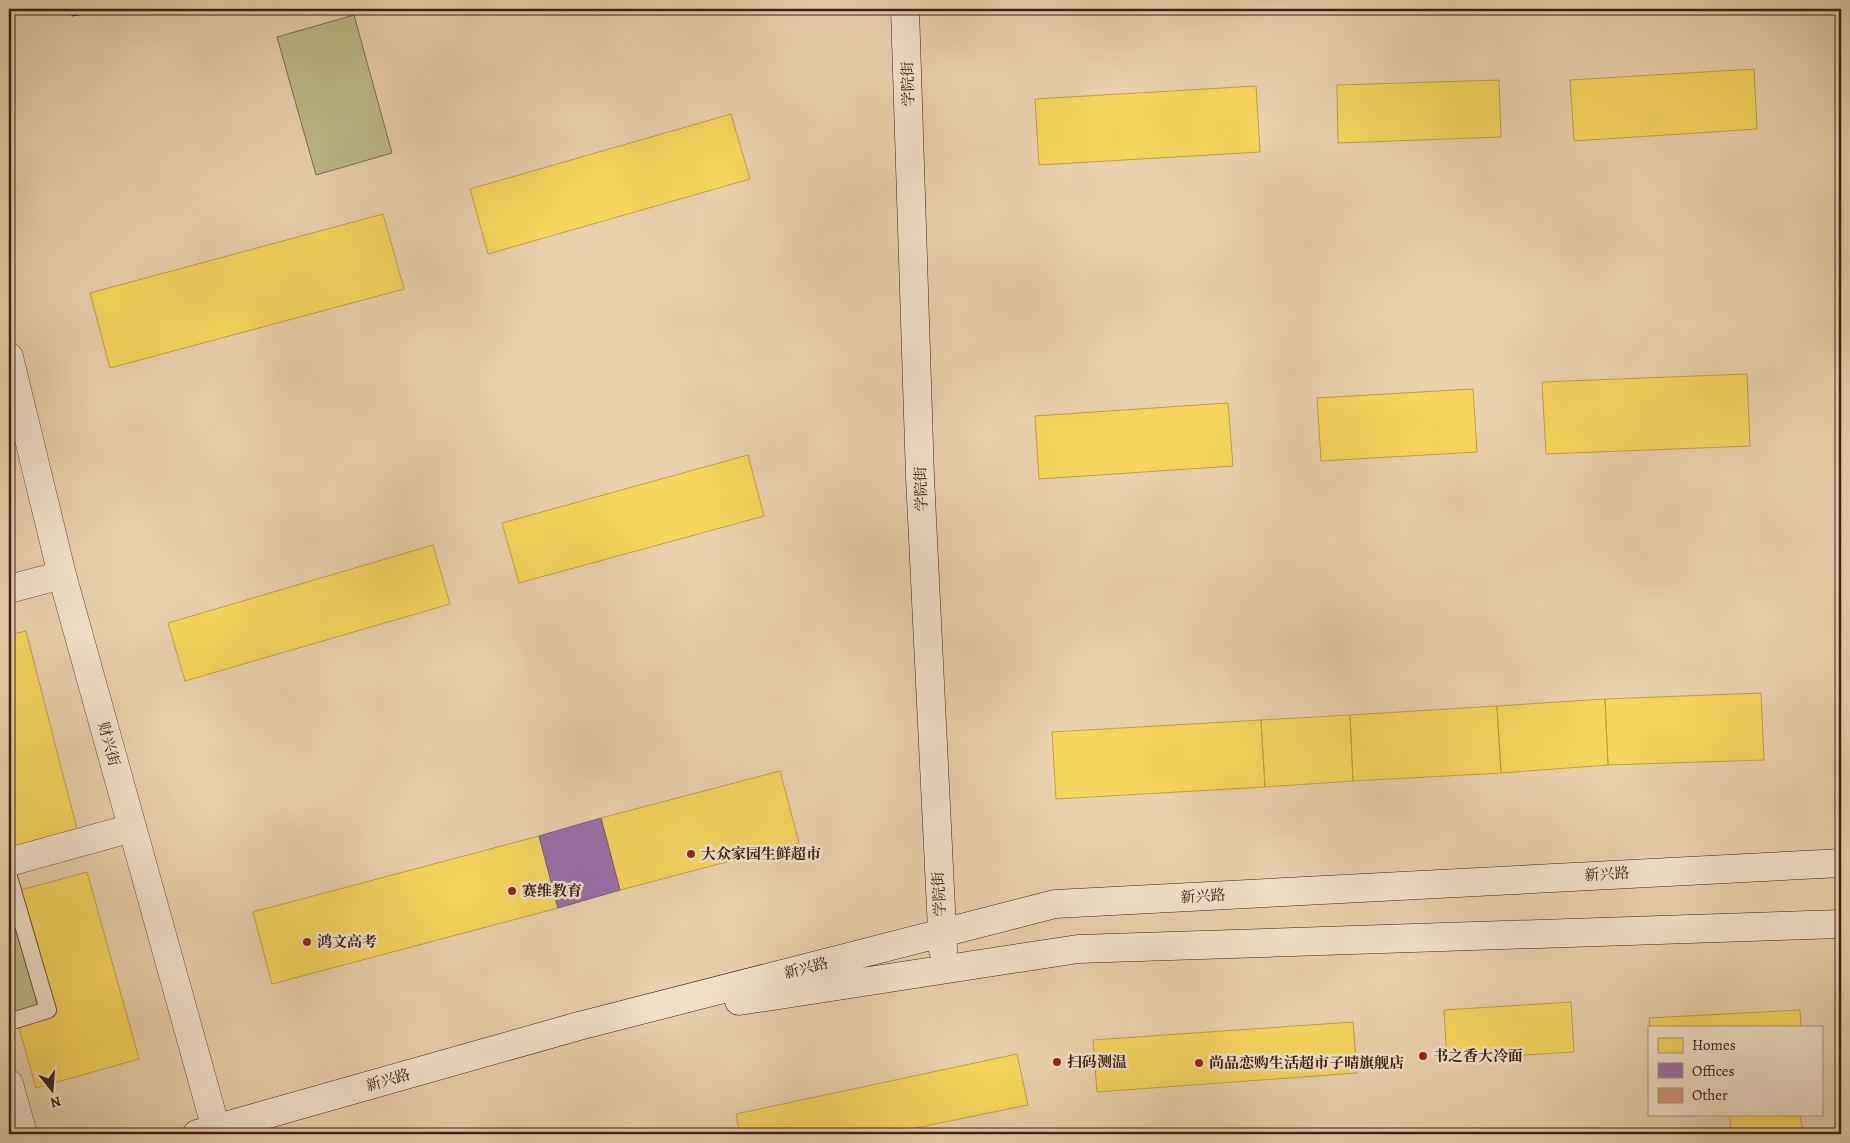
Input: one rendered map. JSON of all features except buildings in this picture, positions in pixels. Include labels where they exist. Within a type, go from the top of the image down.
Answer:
[{"type":"street","name":"学院街","points":[[905,9],[921,487],[941,934],[945,969]]},
{"type":"street","name":"财兴街","points":[[9,357],[62,575],[132,828],[207,1132]]},
{"type":"street","points":[[9,589],[62,575]]},
{"type":"street","points":[[9,862],[132,828]]},
{"type":"street","name":"新兴路","points":[[207,1132],[579,1026],[1055,904],[1809,863],[1841,863]]},
{"type":"street","name":"新兴路","points":[[579,1026],[1078,949],[1841,924]]},
{"type":"street","points":[[9,1084],[23,1134]]},
{"type":"lane","points":[[9,877],[48,1010],[9,1022]]},
{"type":"shaded area","points":[[354,15],[392,153],[316,175],[277,37]]},
{"type":"shaded area","points":[[9,901],[39,1007],[9,1016]]},
{"type":"place","name":"大众家园生鲜超市","points":[[691,854]]},
{"type":"place","name":"赛维教育","points":[[512,891]]},
{"type":"place","name":"鸿文高考","points":[[307,942]]},
{"type":"place","name":"书之香大冷面","points":[[1423,1056]]},
{"type":"place","name":"扫码测温","points":[[1057,1062]]},
{"type":"place","name":"尚品恋购生活超市子晴旗舰店","points":[[1199,1063]]}]
